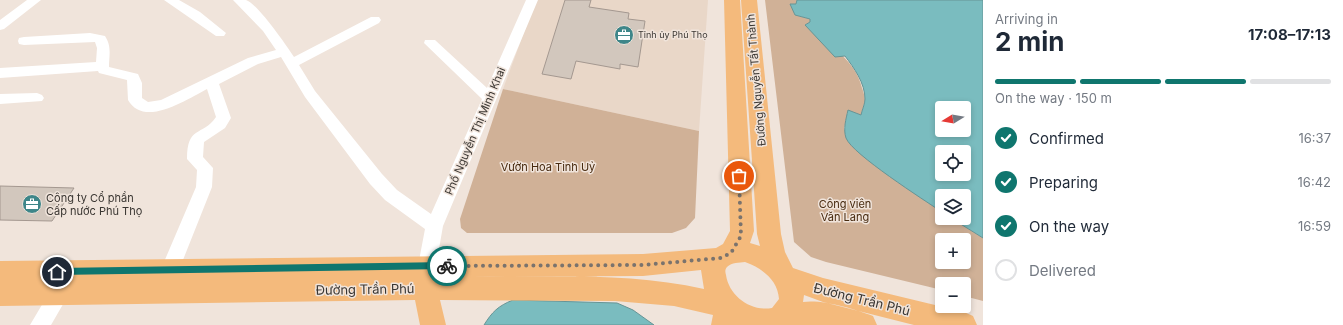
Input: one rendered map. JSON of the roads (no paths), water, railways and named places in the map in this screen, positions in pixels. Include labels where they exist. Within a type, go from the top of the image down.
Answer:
[{"type":"main road","name":"Đường Nguyễn Tất Thành","points":[[725,256],[739,242],[742,231],[732,0]]},
{"type":"main road","name":"Đường Nguyễn Tất Thành","points":[[749,0],[769,234],[773,252],[784,276]]},
{"type":"main road","points":[[745,252],[760,256],[773,264],[784,276],[791,291],[791,301],[788,310],[773,322],[752,319],[739,314],[726,316],[713,280],[714,268],[725,256],[745,252]]},
{"type":"main road","name":"Đường Trần Phú","points":[[0,294],[59,295],[426,277],[643,265],[725,256]]},
{"type":"main road","name":"Đường Trần Phú","points":[[0,272],[72,272],[170,269],[426,277],[636,290],[685,296],[726,316]]},
{"type":"main road","name":"Đường Trần Phú","points":[[784,276],[823,290],[964,325]]},
{"type":"main road","points":[[426,277],[433,325]]},
{"type":"main road","name":"Đường Trần Phú","points":[[773,322],[813,313],[864,325]]},
{"type":"street","points":[[0,26],[35,0]]},
{"type":"street","points":[[170,0],[196,15],[220,34]]},
{"type":"street","points":[[239,0],[248,7],[267,28],[288,58],[310,94],[376,180],[391,194],[434,226]]},
{"type":"street","name":"Phố Nguyễn Thị Minh Khai","points":[[426,277],[434,226],[532,0]]},
{"type":"street","points":[[24,41],[96,37],[100,39],[104,48],[102,66],[104,70],[132,77],[135,83],[135,100],[146,108],[165,104],[253,61],[288,58],[375,20]]},
{"type":"street","points":[[430,43],[489,98]]},
{"type":"street","points":[[0,73],[102,66]]},
{"type":"street","points":[[170,269],[204,187],[204,168],[195,159],[194,146],[198,138],[220,125],[224,118],[211,82]]},
{"type":"street","points":[[0,99],[37,98]]},
{"type":"street","points":[[40,325],[72,272]]},
{"type":"water","points":[[797,0],[983,0],[983,238],[962,225],[971,225],[971,189],[935,189],[935,207],[874,165],[851,145],[846,138],[845,124],[848,110],[861,115],[865,103],[865,93],[861,82],[845,56],[835,57],[805,25],[810,22],[810,19],[795,15],[790,4],[796,4]]},
{"type":"water","points":[[513,300],[617,303],[633,310],[654,325],[484,325],[496,310]]},
{"type":"place","name":"Tỉnh ủy Phú Thọ","points":[[624,35]]},
{"type":"place","name":"Công ty Cổ phần Cấp nước Phú Thọ","points":[[32,204]]},
{"type":"park label","name":"Vườn Hoa Tỉnh Uỷ","points":[[548,167]]},
{"type":"park label","name":"Công viên Văn Lang","points":[[845,210]]}]
